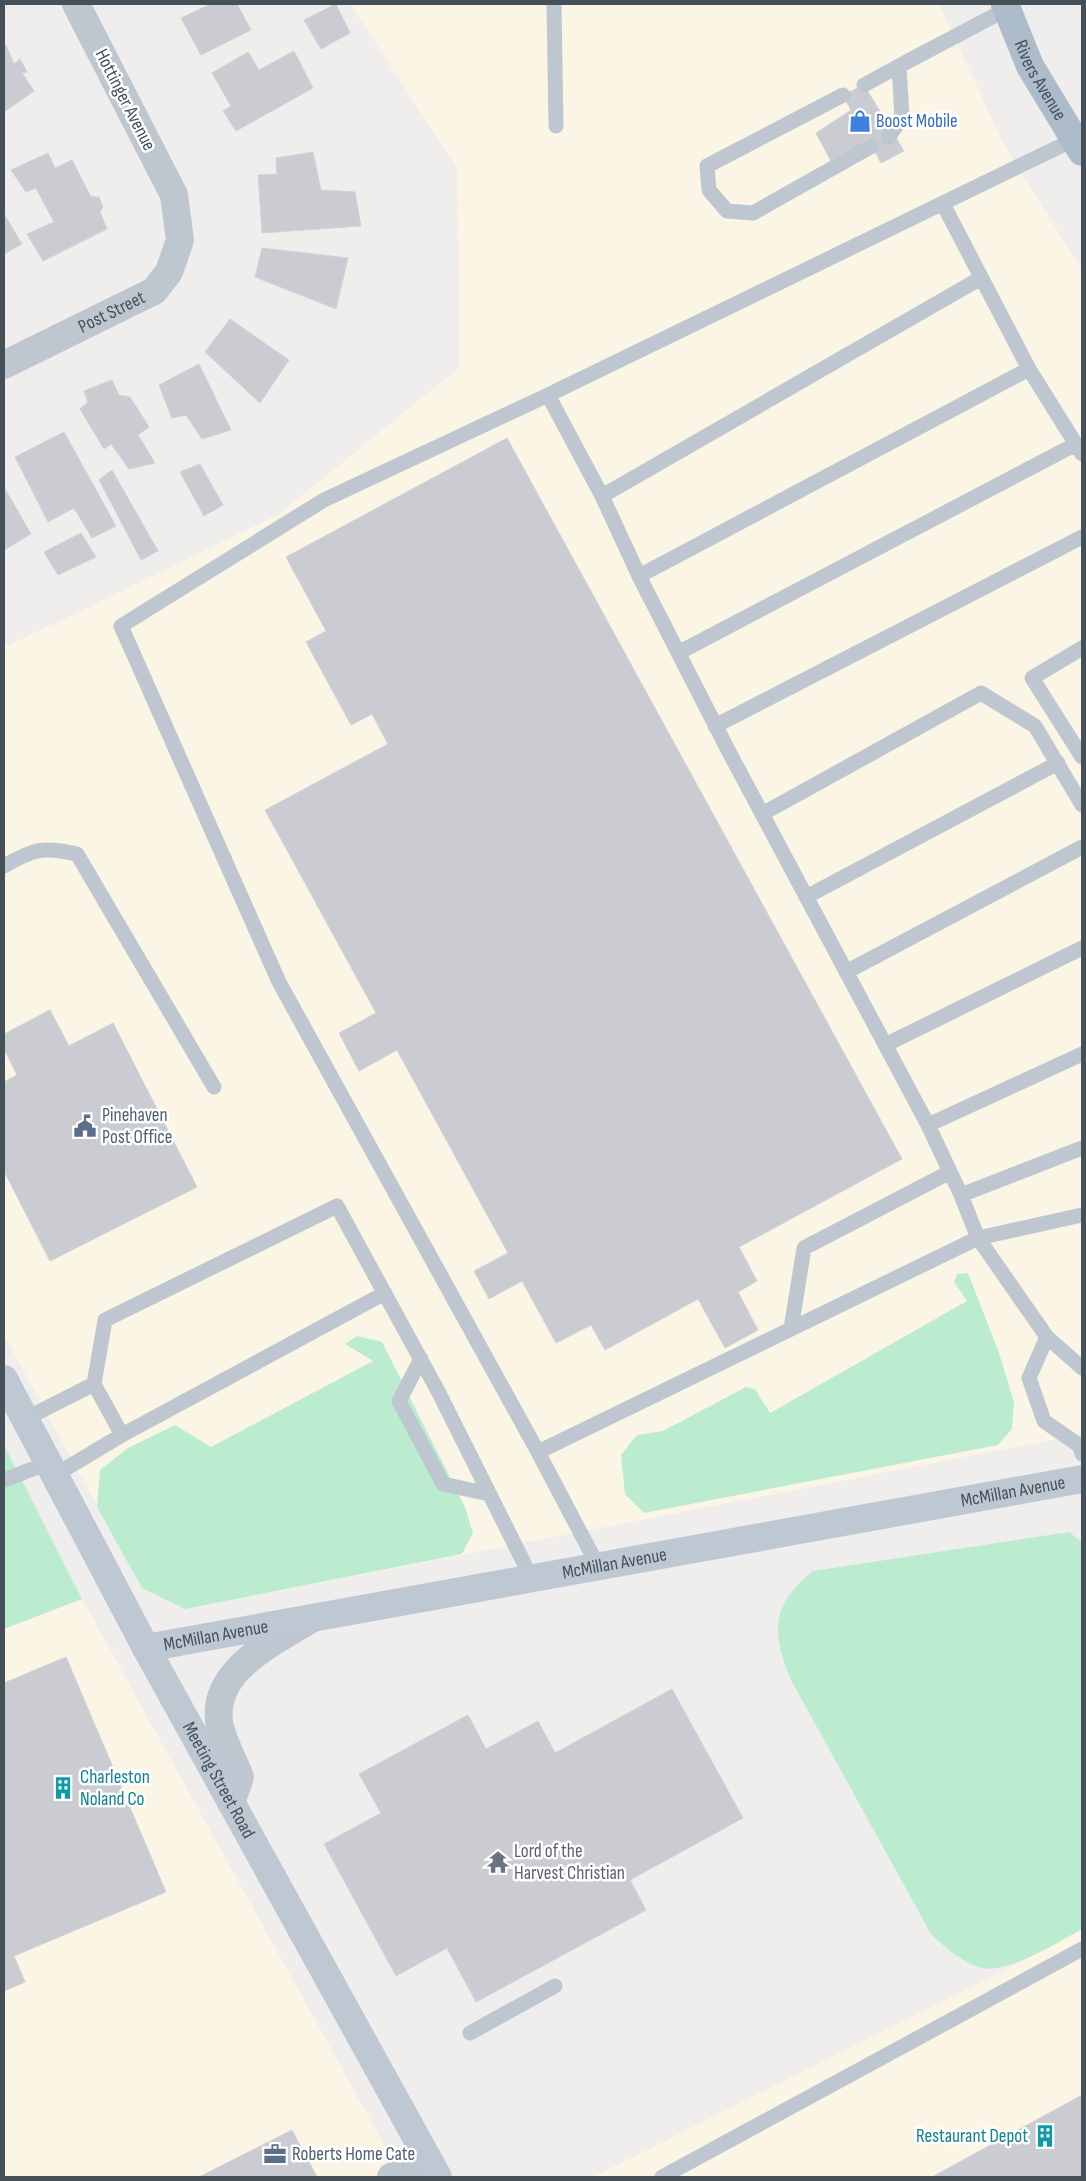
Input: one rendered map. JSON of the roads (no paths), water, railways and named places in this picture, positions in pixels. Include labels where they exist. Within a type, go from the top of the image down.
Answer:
[{"type":"main road","name":"Rivers Avenue","points":[[1006,6],[1030,66],[1078,146]]},
{"type":"street","name":"Hottinger Avenue","points":[[76,4],[174,195]]},
{"type":"street","name":"Post Street","points":[[4,365],[154,291],[169,272],[180,240],[174,195]]},
{"type":"street","name":"Meeting Street Road","points":[[4,1380],[146,1648],[432,2167]]},
{"type":"street","name":"McMillan Avenue","points":[[146,1648],[1082,1479]]},
{"type":"street","points":[[231,1804],[240,1777],[220,1727],[219,1712],[222,1693],[235,1670],[311,1619]]},
{"type":"street","points":[[391,2177],[432,2167]]},
{"type":"lane","points":[[554,4],[556,126]]},
{"type":"lane","points":[[864,86],[1006,6]]},
{"type":"lane","points":[[888,138],[902,117],[899,66]]},
{"type":"lane","points":[[843,95],[707,166],[709,190],[727,211],[753,213],[872,146]]},
{"type":"lane","points":[[598,1566],[538,1452],[279,982],[121,626],[324,500],[548,395],[943,204],[1078,146]]},
{"type":"lane","points":[[678,653],[1079,449],[1029,369],[943,204]]},
{"type":"lane","points":[[602,496],[982,278]]},
{"type":"lane","points":[[639,576],[1029,369]]},
{"type":"lane","points":[[548,395],[602,496],[639,576],[715,726],[928,1125],[978,1238],[1047,1338],[1082,1368]]},
{"type":"lane","points":[[715,726],[1082,537]]},
{"type":"lane","points":[[1081,751],[1032,678],[1082,648]]},
{"type":"lane","points":[[762,814],[981,693],[1035,726],[1082,805]]},
{"type":"lane","points":[[806,897],[1058,764]]},
{"type":"lane","points":[[846,972],[1082,847]]},
{"type":"lane","points":[[4,866],[26,854],[52,848],[77,854],[214,1087]]},
{"type":"lane","points":[[885,1045],[1082,948]]},
{"type":"lane","points":[[928,1125],[1082,1054]]},
{"type":"lane","points":[[961,1196],[1082,1148]]},
{"type":"lane","points":[[791,1329],[804,1248],[950,1172]]},
{"type":"lane","points":[[122,1435],[94,1384],[105,1320],[337,1206],[421,1359],[532,1578]]},
{"type":"lane","points":[[538,1452],[978,1238],[1082,1215]]},
{"type":"lane","points":[[4,1480],[51,1469],[122,1435],[385,1293]]},
{"type":"lane","points":[[1047,1338],[1029,1378],[1044,1421],[1082,1448]]},
{"type":"lane","points":[[421,1359],[399,1401],[443,1484],[489,1494]]},
{"type":"lane","points":[[25,1419],[94,1384]]},
{"type":"lane","points":[[662,2177],[1082,1949]]},
{"type":"lane","points":[[470,2033],[554,1986]]},
{"type":"place","name":"Boost Mobile","points":[[860,121]]},
{"type":"place","name":"Pinehaven Post Office","points":[[85,1126]]},
{"type":"place","name":"Charleston Noland Co","points":[[63,1788]]},
{"type":"place","name":"Lord of the Harvest Christian","points":[[498,1862]]},
{"type":"place","name":"Restaurant Depot","points":[[1045,2136]]},
{"type":"place","name":"Roberts Home Cate","points":[[275,2154]]}]
